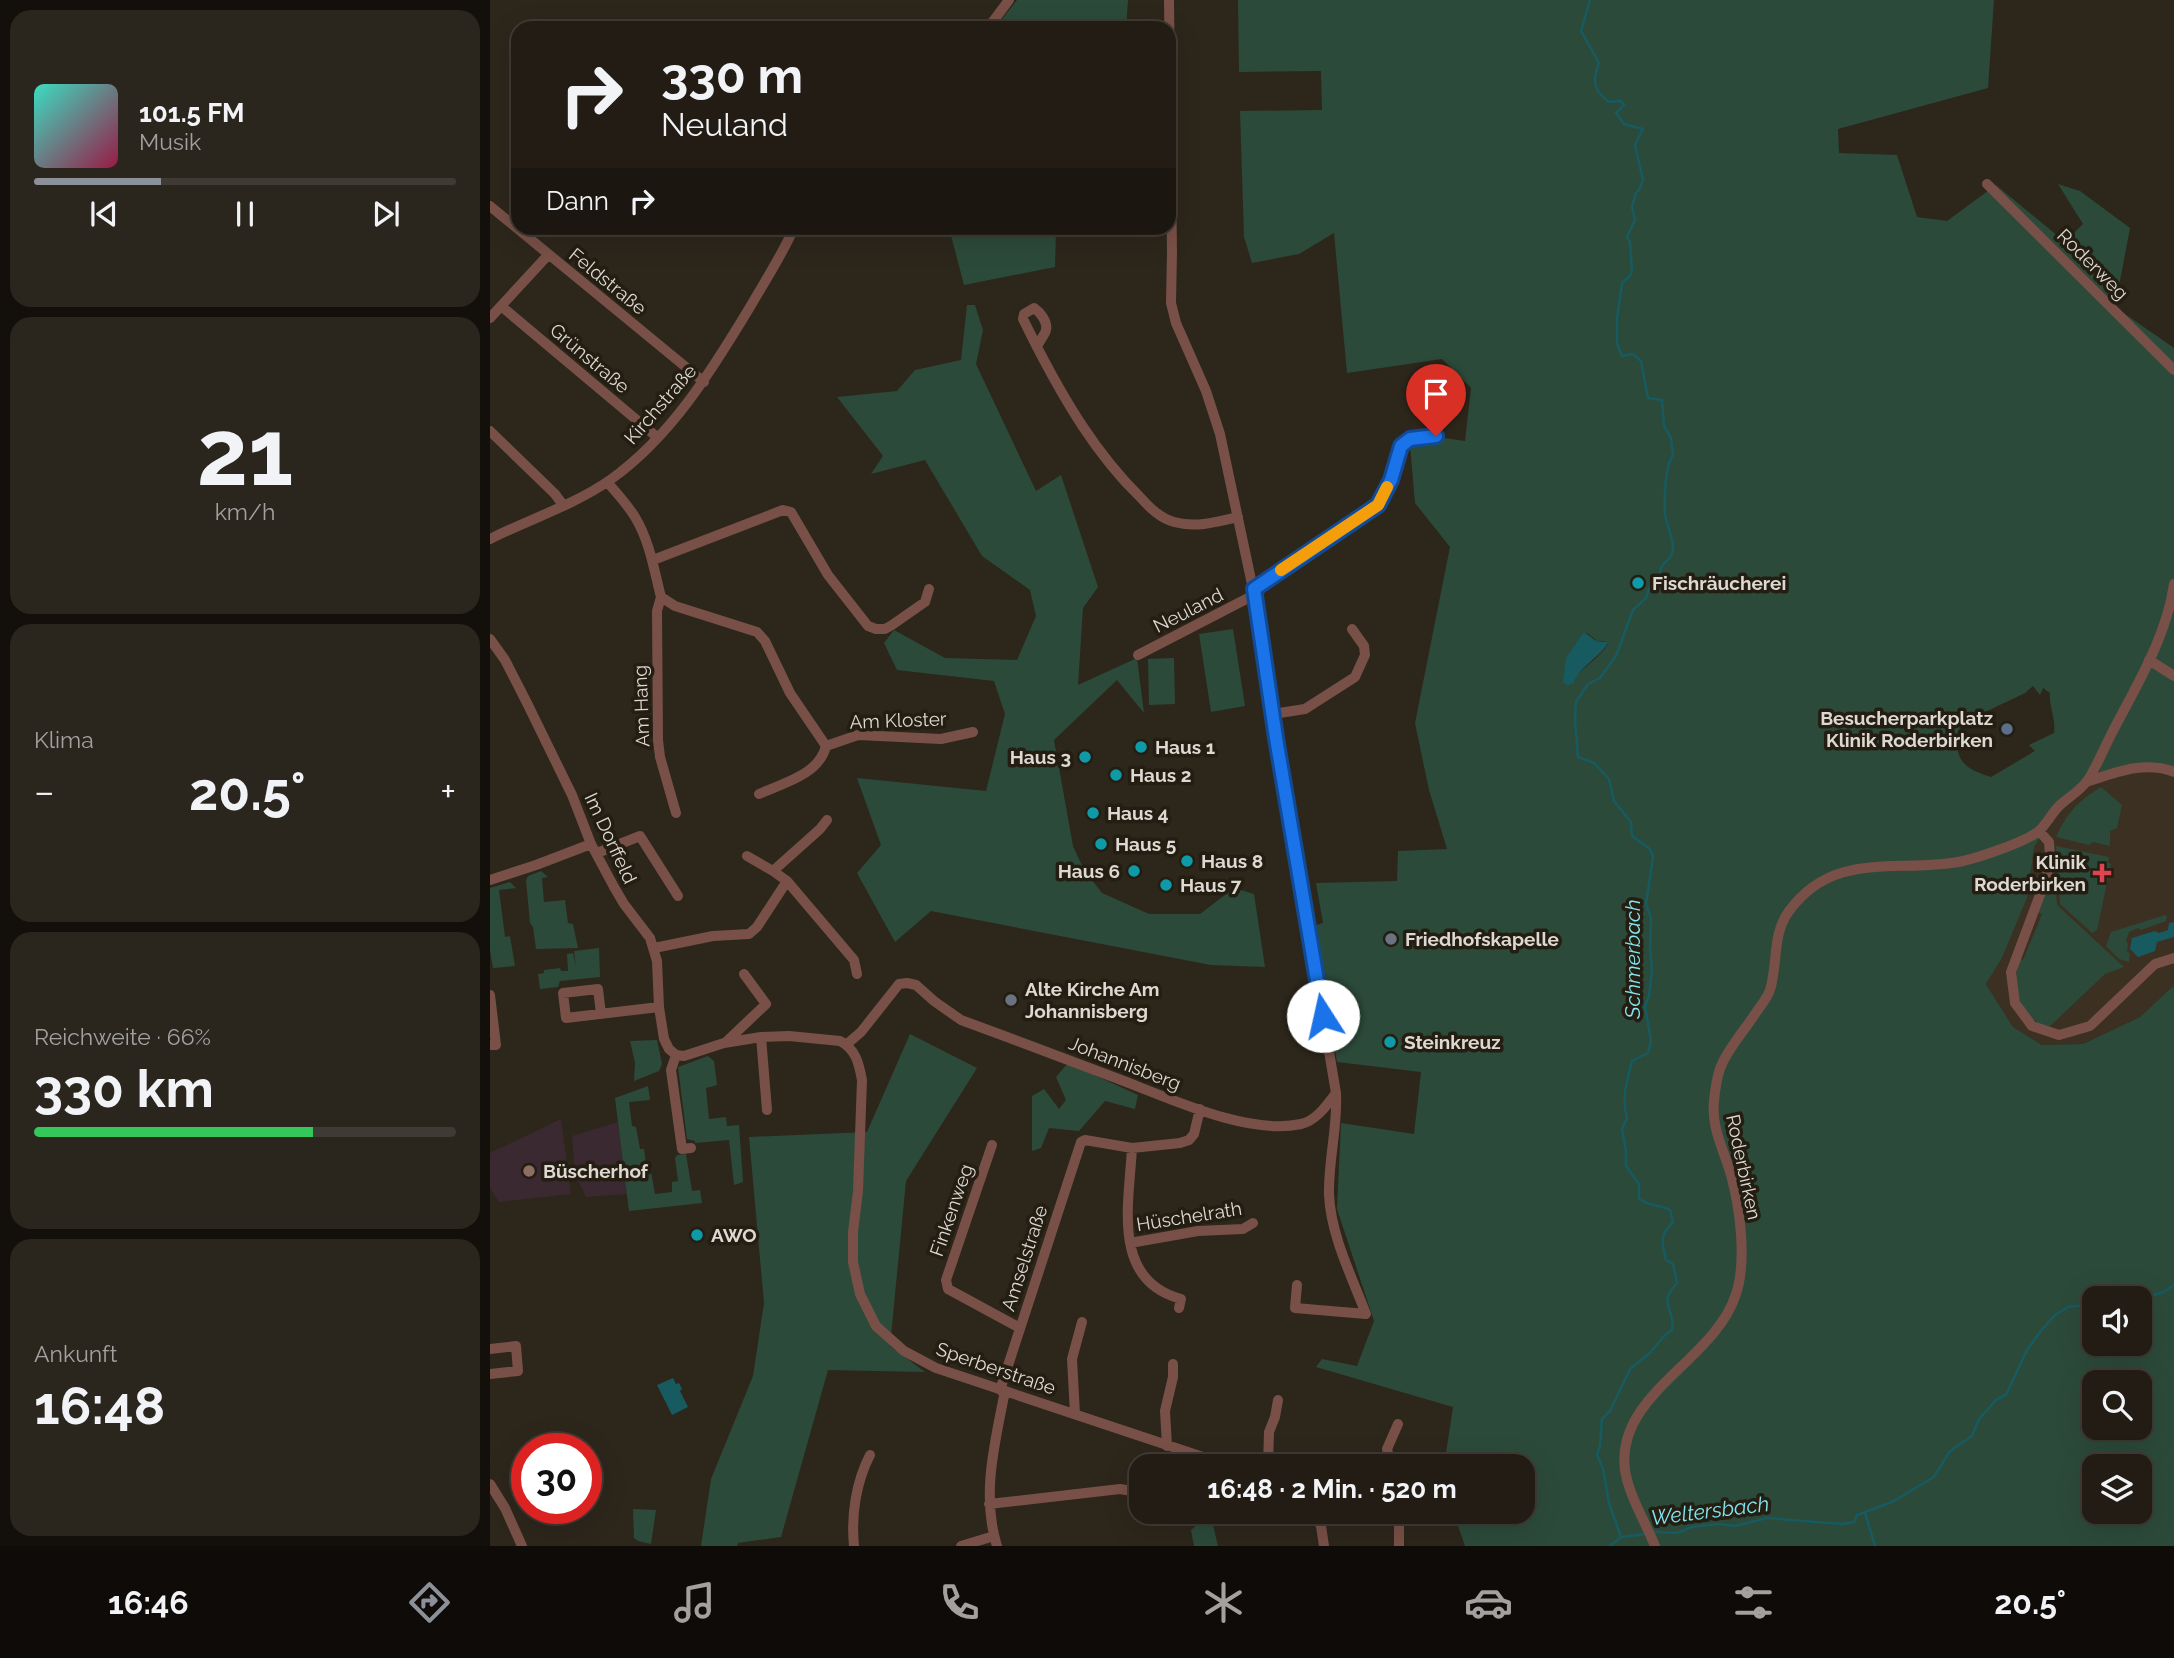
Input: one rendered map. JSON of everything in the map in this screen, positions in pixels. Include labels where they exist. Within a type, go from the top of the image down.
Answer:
[{"type":"street","points":[[993,21],[1009,0]]},
{"type":"street","points":[[1169,0],[1169,21]]},
{"type":"street","name":"Roderweg","points":[[1987,184],[2174,370]]},
{"type":"street","name":"Feldstraße","points":[[490,206],[511,224]]},
{"type":"street","name":"Feldstraße","points":[[524,235],[704,382]]},
{"type":"street","name":"Kirchstraße","points":[[490,538],[607,482],[636,459],[704,382],[790,235]]},
{"type":"street","points":[[1172,235],[1171,303],[1176,323],[1210,402],[1220,434],[1254,592],[1336,1093],[1337,1110],[1329,1195],[1334,1226],[1366,1314],[1295,1308],[1297,1285]]},
{"type":"street","points":[[490,318],[548,255]]},
{"type":"street","name":"Grünstraße","points":[[501,306],[657,437]]},
{"type":"street","points":[[1037,346],[1076,418],[1118,477],[1156,513],[1172,522],[1188,525],[1238,517]]},
{"type":"street","points":[[490,431],[563,505]]},
{"type":"street","name":"Neuland","points":[[1138,655],[1254,592],[1378,505],[1391,480],[1401,446],[1410,439],[1436,436]]},
{"type":"street","points":[[607,482],[642,529],[653,560],[661,597]]},
{"type":"street","points":[[653,560],[783,510],[791,512],[828,575],[868,626],[885,629],[892,625],[925,602],[929,589]]},
{"type":"street","points":[[2174,584],[2171,604],[2149,660],[2174,676]]},
{"type":"street","name":"Am Kloster","points":[[661,597],[675,606],[757,632],[765,640],[790,693],[826,746]]},
{"type":"street","name":"Am Hang","points":[[661,597],[657,611],[658,740],[660,757],[676,813]]},
{"type":"street","points":[[1273,714],[1305,709],[1355,677],[1365,655],[1364,646],[1352,629]]},
{"type":"street","name":"Im Dorffeld","points":[[490,639],[494,654],[527,703],[572,795],[594,849],[619,896],[654,947],[664,1040],[676,1055],[671,1070],[682,1149],[691,1148]]},
{"type":"street","name":"Roderbirken","points":[[1651,1538],[1629,1487],[1625,1468],[1628,1434],[1644,1405],[1702,1347],[1726,1318],[1737,1292],[1741,1263],[1738,1212],[1730,1174],[1717,1138],[1714,1101],[1721,1066],[1769,992],[1779,929],[1786,915],[1802,895],[1824,880],[1854,868],[1959,862],[2003,848],[2039,831],[2060,805],[2086,782],[2149,660]]},
{"type":"street","name":"Am Kloster","points":[[826,746],[858,735],[941,739],[973,732]]},
{"type":"street","name":"Am Kloster","points":[[759,794],[811,770],[820,762],[826,746]]},
{"type":"street","name":"Roderbirken","points":[[2086,782],[2132,768],[2156,766],[2174,772]]},
{"type":"street","points":[[773,871],[827,820]]},
{"type":"street","points":[[2039,831],[2049,842],[2047,876],[2011,972],[2015,1003],[2032,1026],[2059,1035],[2090,1026],[2155,964],[2174,958]]},
{"type":"street","points":[[490,880],[639,836],[678,896]]},
{"type":"street","points":[[747,856],[787,881],[854,960],[857,974]]},
{"type":"street","points":[[654,947],[713,936],[749,933],[757,927],[787,881]]},
{"type":"street","points":[[724,1044],[766,1004],[744,974]]},
{"type":"street","name":"Johannisberg","points":[[846,1044],[862,1031],[899,984],[907,983],[916,985],[961,1020],[1200,1109],[1253,1124],[1293,1125],[1311,1120],[1336,1093]]},
{"type":"street","points":[[490,995],[496,1045],[490,1045]]},
{"type":"street","points":[[601,1014],[659,1007]]},
{"type":"street","points":[[761,1037],[767,1110]]},
{"type":"street","points":[[676,1055],[691,1055],[724,1044],[761,1037],[826,1038],[846,1044]]},
{"type":"street","name":"Sperberstraße","points":[[846,1044],[858,1063],[862,1080],[853,1262],[860,1294],[876,1326],[904,1351],[943,1371],[1192,1454]]},
{"type":"street","points":[[1132,1148],[1189,1140],[1194,1134],[1200,1109]]},
{"type":"street","name":"Amselstraße","points":[[995,1541],[989,1504],[991,1465],[1003,1390],[1020,1328],[1080,1142],[1085,1140],[1132,1148]]},
{"type":"street","name":"Finkenweg","points":[[992,1144],[946,1280],[948,1289],[1020,1328]]},
{"type":"street","name":"Hüschelrath","points":[[1132,1148],[1128,1230],[1132,1258],[1149,1284],[1181,1299],[1179,1308]]},
{"type":"street","name":"Hüschelrath","points":[[1130,1243],[1198,1231],[1243,1229],[1253,1223]]},
{"type":"street","points":[[1075,1414],[1072,1359],[1082,1322]]},
{"type":"street","points":[[490,1349],[516,1346],[519,1371],[490,1374]]},
{"type":"street","points":[[1167,1446],[1165,1411],[1173,1377],[1173,1364]]},
{"type":"street","points":[[1268,1454],[1269,1432],[1278,1400]]},
{"type":"street","points":[[1388,1454],[1387,1449],[1398,1424]]},
{"type":"street","points":[[854,1546],[855,1503],[862,1470],[870,1455]]},
{"type":"street","points":[[490,1484],[505,1508],[522,1546]]},
{"type":"street","points":[[989,1504],[1120,1489],[1129,1490]]},
{"type":"street","points":[[1320,1524],[1324,1546]]},
{"type":"street","points":[[1399,1524],[1399,1546]]},
{"type":"street","points":[[961,1546],[995,1541]]},
{"type":"shaded area","name":"Klinik Roderbirken","points":[[2174,679],[2174,988],[2140,1017],[2083,1044],[2042,1045],[2013,1027],[1986,984],[2002,958],[2027,898],[2033,847],[2051,821]]},
{"type":"shaded area","name":"Büscherhof","points":[[561,1119],[571,1194],[499,1202],[490,1188],[490,1153]]},
{"type":"shaded area","points":[[618,1122],[627,1194],[586,1197],[575,1174],[572,1136]]},
{"type":"green space","points":[[1017,0],[1128,0],[1126,21],[1000,21]]},
{"type":"green space","points":[[1238,0],[1994,0],[1988,88],[1838,129],[1839,153],[1897,155],[1917,217],[1947,221],[1996,185],[2065,242],[2083,224],[2058,184],[2080,191],[2130,228],[2115,307],[2174,348],[2174,679],[2150,663],[2083,790],[2051,821],[2034,847],[2027,898],[2002,958],[1986,984],[2013,1027],[2042,1045],[2083,1044],[2140,1017],[2174,988],[2174,1546],[1465,1546],[1457,1524],[1535,1524],[1535,1454],[1446,1454],[1453,1407],[1316,1367],[1322,1359],[1357,1366],[1374,1321],[1337,1209],[1341,1123],[1414,1134],[1421,1072],[1337,1062],[1313,926],[1323,923],[1316,883],[1397,881],[1398,851],[1447,849],[1429,790],[1415,723],[1450,547],[1415,503],[1409,433],[1465,441],[1471,388],[1442,359],[1347,373],[1334,233],[1299,254],[1252,263],[1244,237],[1240,111],[1322,110],[1321,71],[1239,72]],"holes":[[[1587,633],[1597,641],[1608,644],[1574,678]],[[2033,686],[2040,695],[2043,688],[2050,693],[2054,733],[2029,745],[2035,751],[1991,777],[1966,765],[1959,756],[1958,749],[1957,735],[1961,726],[2025,693]]]},
{"type":"green space","points":[[951,235],[1056,235],[1055,267],[964,285]]},
{"type":"green space","points":[[967,305],[975,305],[983,330],[976,364],[1036,491],[1061,475],[1098,587],[1083,608],[1078,685],[1137,658],[1144,713],[1117,680],[1054,740],[1073,846],[1084,870],[1102,893],[1149,914],[1200,914],[1234,888],[1254,894],[1265,967],[1211,965],[931,911],[895,942],[857,873],[881,845],[857,778],[986,791],[1005,714],[994,681],[897,670],[884,643],[894,630],[945,658],[1017,660],[1036,616],[1030,590],[982,556],[925,460],[871,474],[883,456],[837,397],[897,391],[915,370],[961,360]]},
{"type":"green space","points":[[1233,629],[1245,706],[1211,712],[1199,634]]},
{"type":"green space","points":[[1174,658],[1175,704],[1149,705],[1148,659]]},
{"type":"green space","points":[[2150,665],[2174,681],[2174,769],[2103,774],[2099,771]]},
{"type":"green space","points":[[2101,787],[2122,805],[2117,828],[2110,831],[2110,846],[2093,842],[2089,845],[2056,837],[2074,808]]},
{"type":"green space","points":[[2056,846],[2109,857],[2108,862],[2111,864],[2097,930],[2092,933],[2060,904]]},
{"type":"green space","points":[[2054,866],[2057,905],[2124,967],[2105,974],[2048,1028],[2038,1023],[2024,1009],[2019,1000],[2016,980],[2020,959],[2023,960],[2042,914],[2037,912]]},
{"type":"green space","points":[[541,871],[548,877],[542,878],[544,902],[565,900],[568,923],[573,924],[578,948],[536,949],[530,923],[526,880],[528,876]]},
{"type":"green space","points":[[510,882],[516,888],[499,890],[505,937],[510,936],[515,966],[493,968],[490,950],[490,888]]},
{"type":"green space","points":[[2165,915],[2166,921],[2129,932],[2126,941],[2130,954],[2129,962],[2119,959],[2106,946],[2111,932]]},
{"type":"green space","points":[[599,948],[600,977],[560,981],[558,987],[540,989],[538,974],[544,973],[544,970],[560,968],[561,971],[568,971],[567,954],[573,953],[576,966],[574,951]]},
{"type":"green space","points":[[910,1034],[977,1068],[906,1181],[890,1346],[925,1372],[828,1370],[781,1537],[738,1543],[737,1546],[701,1546],[711,1479],[753,1376],[764,1303],[749,1137],[867,1132]]},
{"type":"green space","points":[[657,1040],[662,1064],[659,1071],[634,1081],[635,1063],[630,1041]]},
{"type":"green space","points":[[708,1056],[714,1061],[717,1085],[706,1088],[709,1119],[726,1117],[727,1126],[739,1125],[743,1182],[734,1185],[729,1140],[695,1143],[687,1139],[678,1067]]},
{"type":"green space","points":[[1068,1063],[1138,1095],[1135,1109],[1105,1101],[1079,1131],[1049,1128],[1041,1148],[1032,1151],[1032,1096],[1044,1089],[1059,1109],[1066,1100],[1056,1077]]},
{"type":"green space","points":[[648,1086],[650,1100],[629,1102],[632,1126],[636,1127],[640,1149],[644,1149],[647,1171],[651,1172],[655,1194],[672,1192],[672,1182],[678,1181],[675,1158],[677,1155],[686,1154],[692,1191],[700,1190],[702,1203],[629,1211],[615,1098]]},
{"type":"green space","points":[[633,1509],[656,1510],[651,1544],[634,1538]]},
{"type":"green space","points":[[1198,1524],[1213,1525],[1218,1546],[1194,1546],[1191,1530]]},
{"type":"water","points":[[1583,633],[1597,641],[1608,643],[1579,673],[1574,683],[1568,685],[1563,683],[1566,658]]},
{"type":"water","points":[[2174,922],[2174,937],[2157,942],[2155,951],[2138,957],[2130,949],[2132,938],[2168,930],[2169,923]]},
{"type":"water","points":[[673,1378],[676,1384],[679,1383],[688,1407],[672,1415],[657,1385]]},
{"type":"waterway","name":"Schmerbach","points":[[1590,0],[1581,31],[1599,63],[1595,85],[1609,102],[1621,101],[1624,105],[1616,113],[1624,124],[1643,129],[1635,145],[1643,180],[1632,207],[1635,220],[1627,237],[1630,242],[1632,270],[1622,283],[1617,343],[1622,356],[1633,354],[1641,361],[1648,398],[1662,400],[1664,426],[1671,438],[1673,456],[1667,475],[1665,501],[1665,515],[1673,544],[1672,554],[1660,570],[1659,581],[1649,588],[1646,598],[1633,610],[1616,656],[1600,678],[1588,684],[1576,702],[1575,719],[1578,757],[1594,763],[1609,779],[1614,801],[1631,822],[1632,836],[1650,849],[1653,857],[1646,904],[1651,918],[1652,970],[1645,1006],[1651,1041],[1648,1053],[1632,1061],[1625,1096],[1627,1118],[1622,1129],[1626,1166],[1639,1184],[1639,1199],[1670,1210],[1673,1222],[1665,1231],[1663,1244],[1666,1260],[1673,1264],[1677,1283],[1667,1302],[1672,1316],[1672,1330],[1630,1369],[1610,1411],[1602,1419],[1597,1454],[1621,1537]]},
{"type":"waterway","name":"Weltersbach","points":[[2152,1296],[2174,1285]]},
{"type":"waterway","name":"Weltersbach","points":[[1654,1532],[1677,1533],[1692,1527],[1717,1524],[1735,1526],[1767,1518],[1842,1524],[1854,1522],[1857,1515],[1892,1502],[1934,1477],[1950,1451],[1972,1436],[1979,1419],[1997,1399],[2006,1395],[2027,1350],[2040,1332],[2055,1315],[2068,1307],[2082,1305]]},
{"type":"waterway","points":[[1865,1513],[1875,1546]]},
{"type":"waterway","name":"Weltersbach","points":[[1610,1546],[1621,1537],[1647,1534]]},
{"type":"slow traffic","points":[[1281,570],[1378,505],[1387,487]]},
{"type":"place","name":"Fischräucherei","points":[[1638,583]]},
{"type":"place","name":"Besucherparkplatz Klinik Roderbirken","points":[[2007,729]]},
{"type":"place","name":"Haus 1","points":[[1141,747]]},
{"type":"place","name":"Haus 3","points":[[1085,757]]},
{"type":"place","name":"Haus 2","points":[[1116,775]]},
{"type":"place","name":"Haus 4","points":[[1093,813]]},
{"type":"place","name":"Haus 5","points":[[1101,844]]},
{"type":"place","name":"Haus 8","points":[[1187,861]]},
{"type":"place","name":"Haus 6","points":[[1134,871]]},
{"type":"place","name":"Klinik Roderbirken","points":[[2102,873]]},
{"type":"place","name":"Haus 7","points":[[1166,885]]},
{"type":"place","name":"Friedhofskapelle","points":[[1391,939]]},
{"type":"place","name":"Alte Kirche Am Johannisberg","points":[[1011,1000]]},
{"type":"place","name":"Steinkreuz","points":[[1390,1042]]},
{"type":"place","name":"Büscherhof","points":[[529,1171]]},
{"type":"place","name":"AWO","points":[[697,1235]]},
{"type":"route","points":[[1323,1016],[1254,589],[1378,505],[1391,480],[1401,446],[1410,439],[1436,436]]}]
